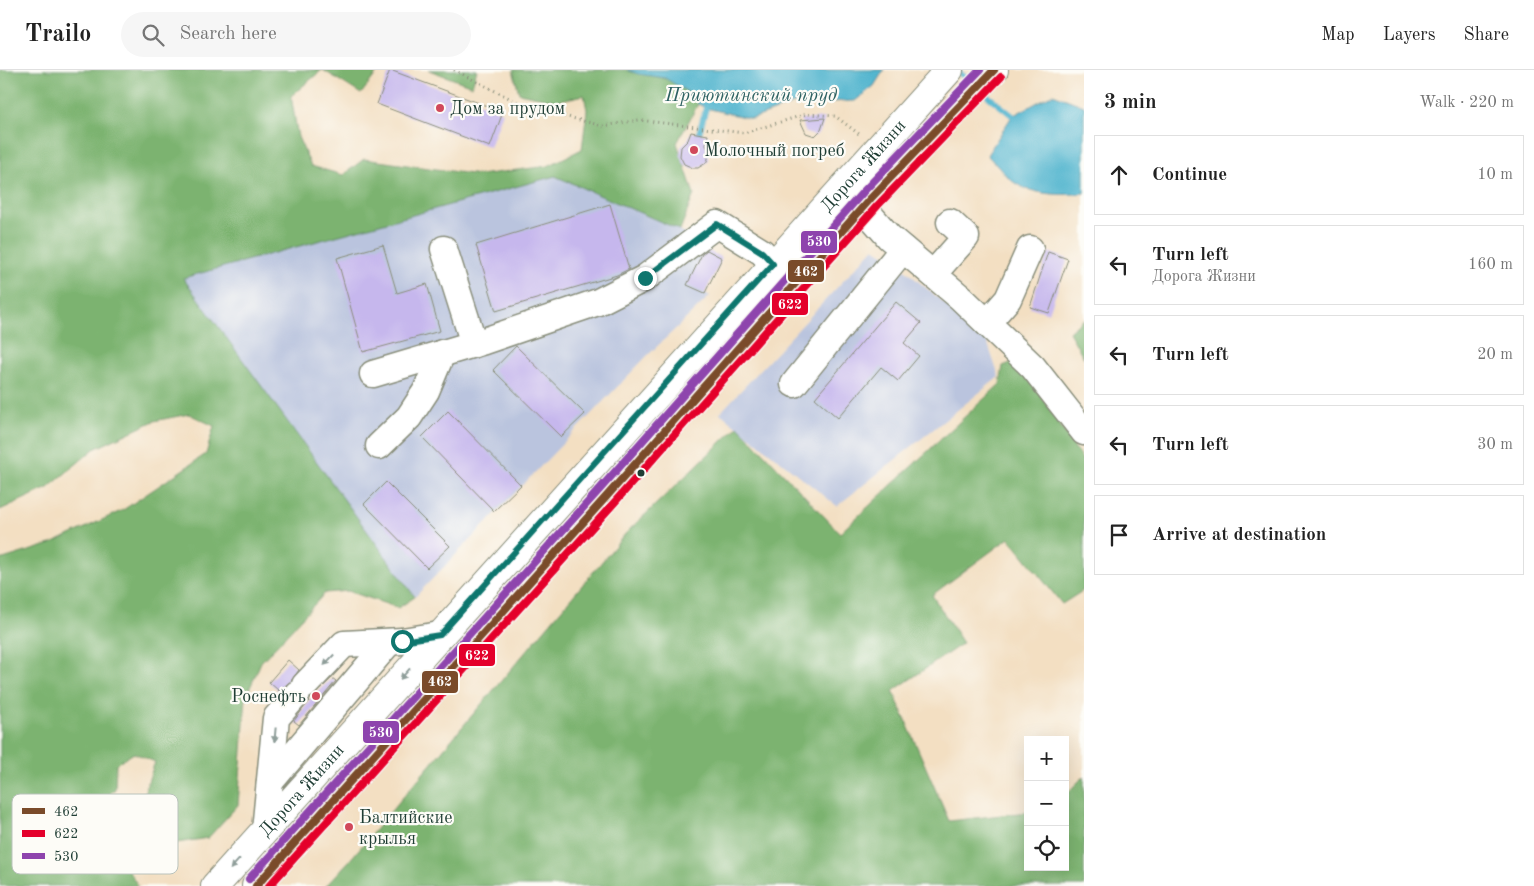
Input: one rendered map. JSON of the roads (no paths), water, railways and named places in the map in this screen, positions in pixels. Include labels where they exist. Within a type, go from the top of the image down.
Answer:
[{"type":"main road","name":"Дорога Жизни","points":[[215,886],[949,70]]},
{"type":"main road","name":"Дорога Жизни","points":[[256,886],[606,497],[861,209],[994,70]]},
{"type":"street","points":[[861,209],[869,214],[889,237],[987,323],[1032,368],[1082,427]]},
{"type":"street","points":[[933,274],[966,237],[950,222]]},
{"type":"street","points":[[373,374],[474,344],[598,302],[645,278],[717,224],[762,252],[773,264]]},
{"type":"street","points":[[444,249],[474,344]]},
{"type":"street","points":[[794,384],[903,249]]},
{"type":"street","points":[[987,323],[1008,299],[1030,249]]},
{"type":"street","points":[[379,446],[409,417],[426,392],[442,353]]},
{"type":"street","points":[[265,831],[276,718],[301,690],[344,644],[389,642],[440,635]]},
{"type":"street","points":[[270,782],[389,642]]},
{"type":"water","name":"Приютинский пруд","points":[[627,70],[884,70],[874,86],[855,101],[796,103],[752,119],[706,108],[698,104],[691,94],[665,78],[638,74]]},
{"type":"water","points":[[1053,94],[1084,106],[1084,193],[1048,194],[1022,187],[1008,177],[987,155],[1012,116]]},
{"type":"waterway","points":[[956,70],[973,84]]},
{"type":"waterway","points":[[983,92],[1018,120]]},
{"type":"waterway","points":[[699,133],[706,108]]},
{"type":"place","name":"Дом за прудом","points":[[440,108]]},
{"type":"place","name":"Молочный погреб","points":[[694,150]]},
{"type":"place","name":"Роснефть","points":[[316,696]]},
{"type":"place","name":"Балтийские крылья","points":[[349,827]]}]
